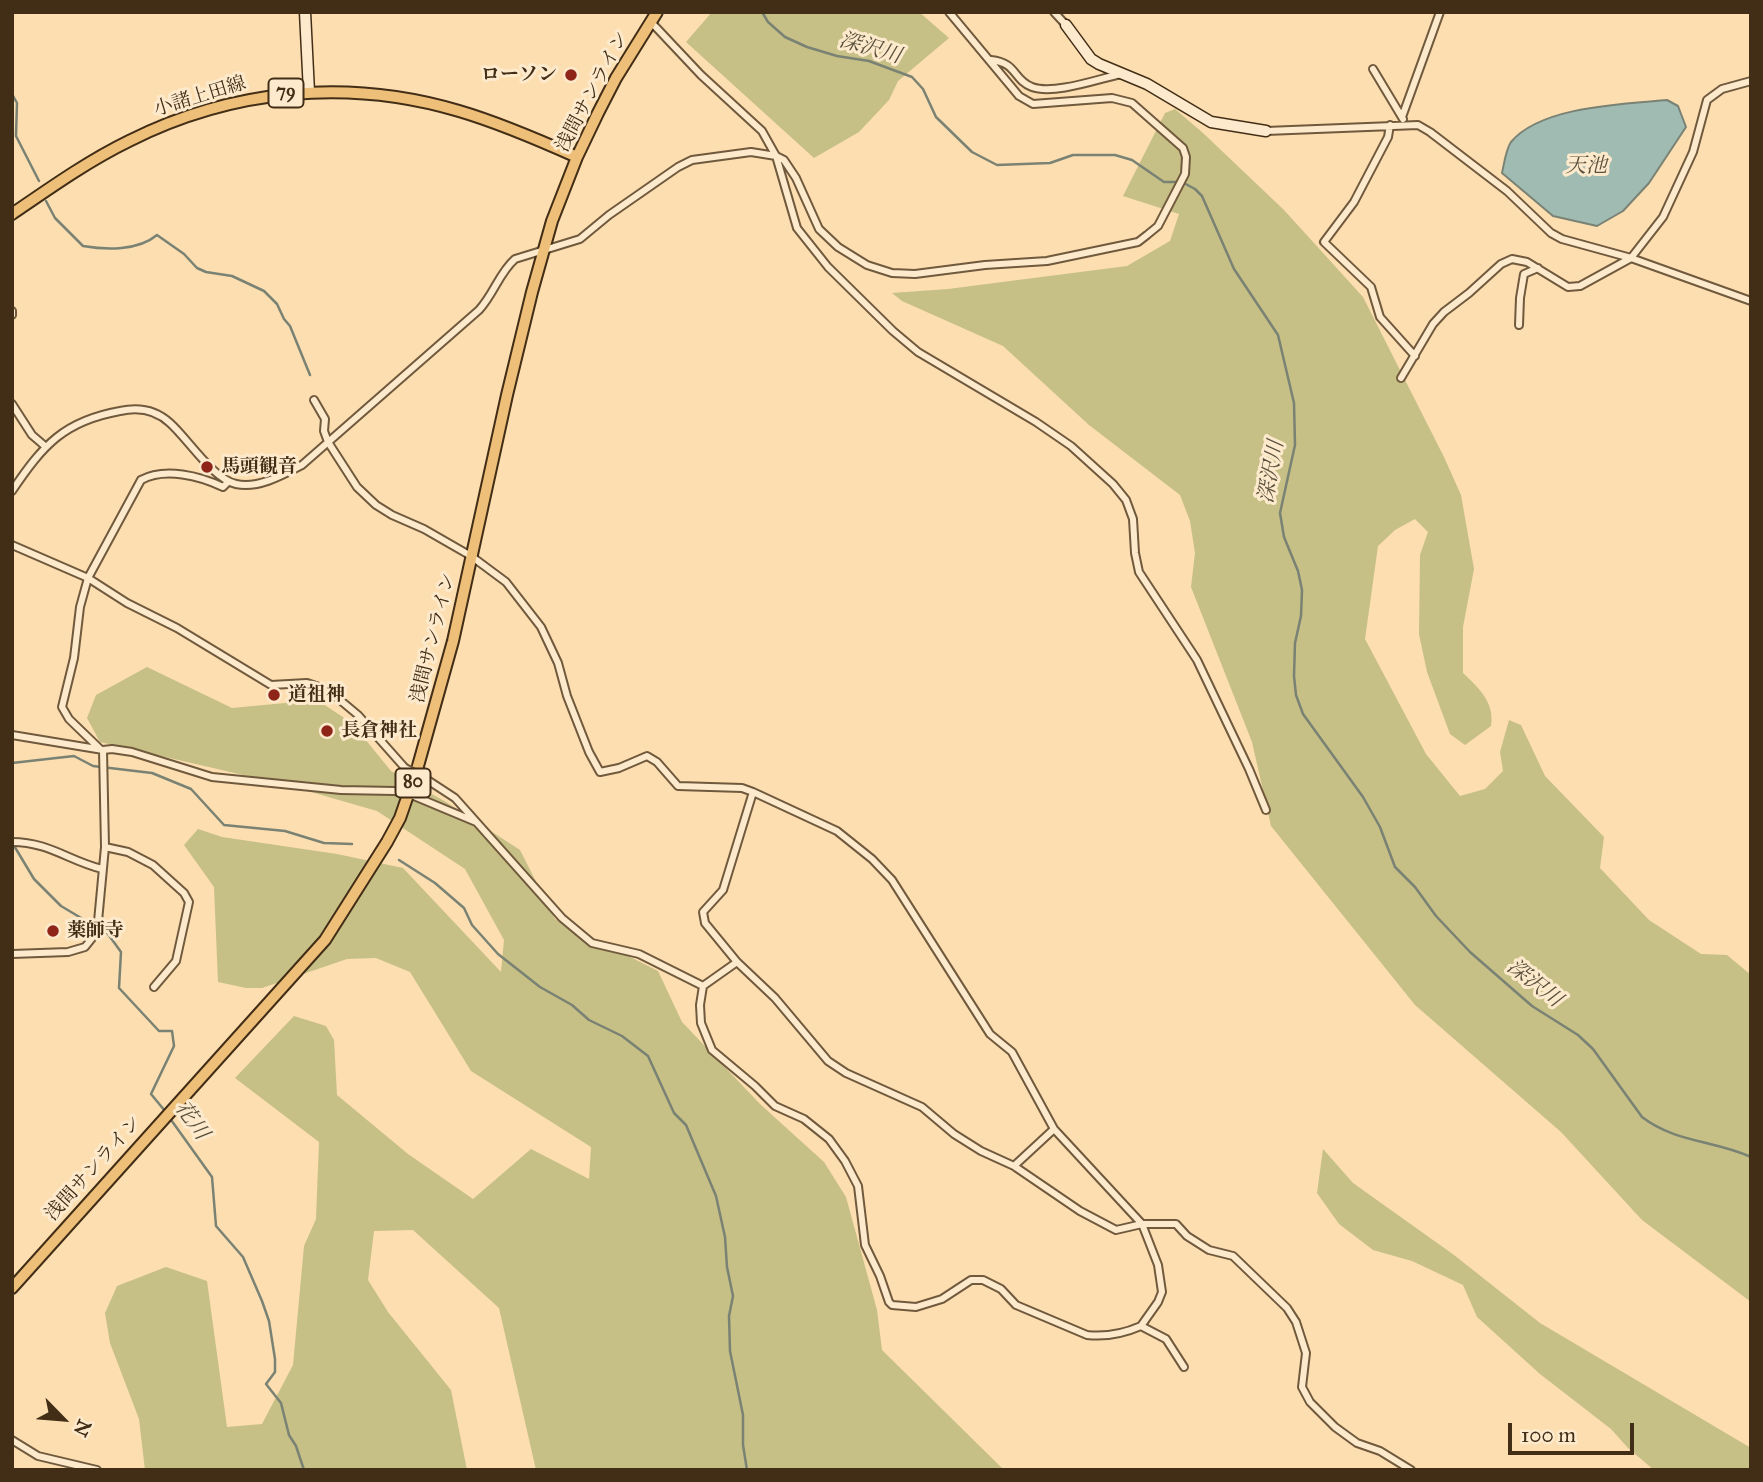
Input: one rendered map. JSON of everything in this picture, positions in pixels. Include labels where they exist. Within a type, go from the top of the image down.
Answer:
[{"type":"main road","name":"浅間サンライン","points":[[12,1288],[325,940],[387,842],[409,794],[453,641],[502,417],[543,250],[577,158],[617,78],[654,17]]},
{"type":"main road","name":"小諸上田線","points":[[12,214],[97,158],[159,127],[191,115],[268,95],[365,92],[437,105],[488,120],[577,158]]},
{"type":"street","points":[[305,12],[309,92]]},
{"type":"street","points":[[12,491],[46,447],[72,426],[91,416],[130,409],[148,411],[167,419],[217,474],[229,482],[249,484],[284,474],[302,465],[479,310],[515,259],[580,239],[608,215],[692,160],[751,152],[784,160],[796,178],[820,229],[838,247],[867,265],[892,273],[915,274],[1047,261],[1138,242],[1158,226],[1185,174],[1186,158],[1183,148],[1132,103],[1112,98],[1033,104],[1019,96],[948,12]]},
{"type":"street","points":[[1054,12],[1091,60],[1147,84],[1211,122],[1266,131],[1418,125],[1507,191],[1551,233],[1562,239],[1631,258],[1751,301]]},
{"type":"street","points":[[1402,117],[1440,12]]},
{"type":"street","points":[[654,17],[701,75],[762,131],[776,156],[797,228],[828,267],[892,331],[918,352],[1036,422],[1071,446],[1113,484],[1126,500],[1133,519],[1139,572],[1197,660],[1266,810]]},
{"type":"street","points":[[991,60],[1003,62],[1031,86],[1046,89],[1121,74]]},
{"type":"street","points":[[1373,69],[1402,117],[1404,125]]},
{"type":"street","points":[[1401,378],[1424,337],[1444,312],[1501,264],[1512,259],[1528,262],[1568,288],[1580,286],[1631,258],[1663,217],[1693,152],[1707,100],[1722,89],[1751,81]]},
{"type":"street","points":[[1390,125],[1388,137],[1354,202],[1324,242],[1371,287],[1380,317],[1415,356]]},
{"type":"street","points":[[1519,325],[1524,274],[1538,268]]},
{"type":"street","points":[[314,400],[325,419],[324,430],[328,442],[357,487],[376,505],[471,556],[506,582],[541,627],[558,663],[566,696],[600,772],[620,768],[647,756],[657,762],[678,786],[742,788],[753,792],[837,831],[872,859],[892,880],[990,1034],[1012,1052],[1054,1129],[1142,1224],[1158,1265],[1162,1292],[1141,1326],[1128,1331],[1087,1335],[1016,1305],[1001,1290],[983,1280],[971,1280],[942,1299],[916,1307],[892,1305],[865,1245],[858,1186],[845,1160],[829,1139],[804,1119],[775,1106],[712,1050],[701,1023],[703,986],[737,962]]},
{"type":"street","points":[[12,404],[32,435],[46,447]]},
{"type":"street","points":[[12,954],[68,952],[85,947],[93,940],[99,928],[105,847],[103,750],[69,719],[62,707],[74,658],[80,607],[88,578],[141,480],[150,475],[163,474],[206,479],[223,487],[229,482]]},
{"type":"street","points":[[12,545],[88,578],[271,685],[307,683],[328,690],[358,715],[405,768],[455,798],[562,918],[592,943],[639,954],[703,986]]},
{"type":"street","points":[[12,735],[132,752],[212,777],[341,790],[395,791],[409,794],[476,822]]},
{"type":"street","points":[[753,792],[723,890],[703,912],[705,923],[737,962],[775,998],[828,1061],[846,1073],[922,1107],[954,1135],[1014,1166],[1080,1211],[1116,1230],[1142,1224],[1176,1224],[1187,1236],[1209,1250],[1233,1256],[1279,1300],[1296,1322],[1306,1353],[1302,1387],[1310,1402],[1335,1427],[1357,1443],[1380,1451],[1411,1470]]},
{"type":"street","points":[[12,842],[33,842],[68,855],[85,865],[102,869]]},
{"type":"street","points":[[105,847],[128,852],[153,865],[184,893],[189,902],[176,961],[154,987]]},
{"type":"street","points":[[1014,1166],[1054,1129]]},
{"type":"street","points":[[1141,1326],[1166,1339],[1184,1367]]},
{"type":"street","points":[[12,1440],[38,1456],[97,1470]]},
{"type":"shaded area","points":[[712,12],[919,12],[949,38],[898,81],[889,100],[859,132],[814,158],[686,42]]},
{"type":"shaded area","points":[[1175,109],[1284,210],[1363,297],[1461,495],[1474,569],[1463,627],[1463,673],[1480,690],[1488,703],[1491,726],[1465,745],[1450,734],[1427,672],[1419,634],[1420,555],[1428,532],[1415,519],[1395,530],[1378,546],[1365,639],[1426,754],[1460,796],[1485,789],[1503,771],[1500,752],[1509,720],[1521,725],[1545,776],[1604,837],[1600,868],[1649,920],[1701,954],[1727,955],[1751,975],[1751,1302],[1642,1220],[1561,1132],[1415,1005],[1271,826],[1252,742],[1191,587],[1195,553],[1190,521],[1180,495],[1089,425],[1003,346],[902,301],[892,293],[948,289],[1127,266],[1170,241],[1179,214],[1123,196],[1165,113]]},
{"type":"shaded area","points":[[147,667],[232,708],[317,700],[352,723],[391,771],[446,802],[520,850],[555,919],[658,971],[682,1022],[760,1104],[824,1162],[846,1197],[877,1310],[882,1350],[1004,1470],[536,1470],[499,1308],[413,1230],[374,1231],[368,1280],[388,1312],[451,1390],[467,1470],[145,1470],[139,1419],[110,1343],[105,1313],[117,1286],[166,1267],[207,1281],[227,1427],[262,1424],[293,1365],[304,1246],[316,1219],[319,1142],[235,1078],[294,1016],[326,1026],[334,1040],[337,1095],[408,1154],[473,1199],[531,1149],[589,1179],[591,1147],[471,1071],[410,972],[376,958],[347,959],[262,988],[246,988],[218,982],[214,887],[184,845],[198,829],[222,837],[337,854],[403,868],[501,972],[504,940],[465,869],[377,811],[287,785],[100,742],[87,718],[96,695]]},
{"type":"shaded area","points":[[1323,1149],[1353,1183],[1454,1255],[1540,1323],[1751,1448],[1751,1470],[1654,1470],[1611,1429],[1540,1374],[1477,1317],[1463,1285],[1412,1261],[1373,1250],[1339,1224],[1317,1193]]},
{"type":"water","name":"天池","points":[[1667,100],[1678,106],[1686,127],[1649,183],[1623,211],[1597,226],[1553,216],[1502,173],[1511,142],[1542,121],[1584,109]]},
{"type":"waterway","name":"深沢川","points":[[762,12],[768,22],[785,37],[807,47],[837,56],[869,61],[912,77],[923,89],[936,117],[972,152],[997,165],[1050,163],[1073,155],[1115,155],[1132,160],[1164,182],[1182,182],[1202,196],[1234,269],[1278,335],[1294,403],[1295,445],[1280,513],[1284,537],[1298,571],[1302,590],[1294,676],[1296,695],[1303,714],[1363,797],[1380,827],[1395,867],[1470,952],[1532,1006],[1578,1035],[1593,1049],[1642,1117],[1668,1132],[1751,1157]]},
{"type":"waterway","points":[[12,94],[17,103],[16,136],[39,181]]},
{"type":"waterway","points":[[46,201],[55,218],[83,246],[131,247],[157,235],[184,254],[197,268],[232,276],[264,291],[277,304],[290,326],[310,375]]},
{"type":"waterway","points":[[12,763],[74,756],[93,766],[152,773],[191,789],[224,825],[285,831],[324,843],[352,844]]},
{"type":"waterway","name":"花川","points":[[13,844],[34,879],[61,906],[108,934],[121,952],[119,988],[159,1031],[172,1031],[174,1046],[151,1094],[165,1111]]},
{"type":"waterway","points":[[399,860],[435,883],[464,908],[472,925],[498,954],[540,987],[572,1005],[589,1020],[622,1036],[648,1056],[674,1113],[686,1125],[716,1196],[733,1296],[729,1316],[730,1351],[743,1415],[743,1445],[747,1470]]},
{"type":"waterway","name":"花川","points":[[169,1117],[212,1177],[216,1226],[243,1257],[262,1301],[269,1321],[275,1359],[275,1372],[266,1384],[281,1403],[289,1435],[296,1446],[304,1470]]},
{"type":"place","name":"ローソン","points":[[571,75]]},
{"type":"place","name":"馬頭観音","points":[[207,467]]},
{"type":"place","name":"道祖神","points":[[274,695]]},
{"type":"place","name":"長倉神社","points":[[327,731]]},
{"type":"place","name":"薬師寺","points":[[53,931]]}]
